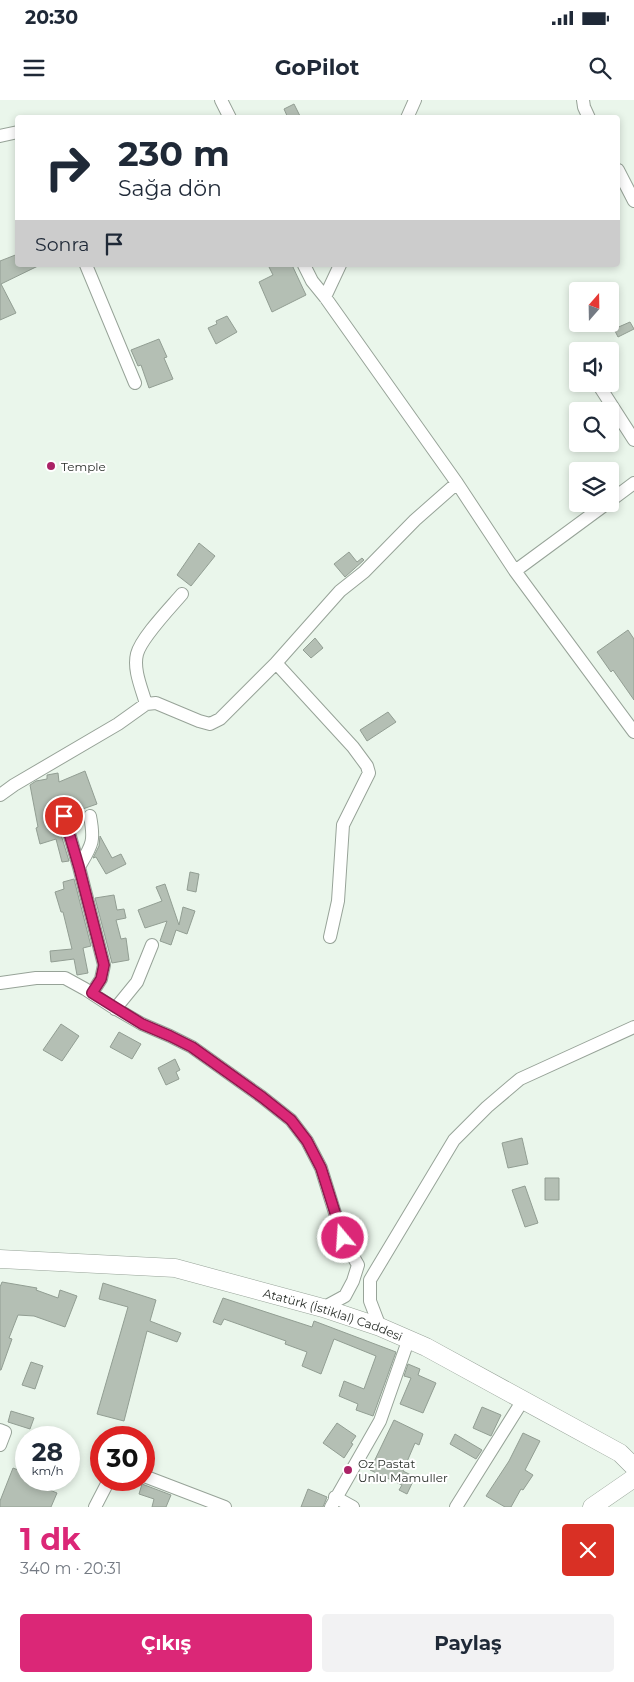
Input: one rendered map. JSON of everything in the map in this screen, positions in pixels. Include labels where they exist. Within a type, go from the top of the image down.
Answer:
[{"type":"street","points":[[221,100],[228,115]]},
{"type":"street","points":[[408,115],[414,100]]},
{"type":"street","points":[[583,100],[588,115]]},
{"type":"street","points":[[0,136],[15,133]]},
{"type":"street","points":[[620,174],[634,201]]},
{"type":"street","points":[[87,267],[135,383]]},
{"type":"street","points":[[305,267],[312,281],[457,483],[515,571],[634,732]]},
{"type":"street","points":[[325,298],[339,267]]},
{"type":"street","points":[[603,392],[634,440]]},
{"type":"street","points":[[0,795],[118,724],[146,704],[156,702],[210,724],[220,719],[276,663],[340,591],[364,572],[415,520],[457,483]]},
{"type":"street","points":[[619,495],[633,486]]},
{"type":"street","points":[[515,571],[595,512]]},
{"type":"street","points":[[146,704],[137,670],[137,654],[145,640],[182,594]]},
{"type":"street","points":[[276,663],[352,747],[367,766],[369,773],[343,825],[338,901],[330,937]]},
{"type":"street","points":[[64,816],[104,965],[101,979],[92,993]]},
{"type":"street","points":[[79,867],[92,846],[93,834],[90,816]]},
{"type":"street","points":[[115,1009],[137,982],[152,945]]},
{"type":"street","points":[[0,983],[36,978],[65,978],[142,1024],[192,1047],[291,1120],[307,1141],[321,1168],[343,1238],[358,1265],[345,1296],[323,1308]]},
{"type":"street","points":[[380,1327],[370,1301],[370,1280],[454,1140],[487,1107],[520,1079],[634,1027]]},
{"type":"street","name":"Atatürk (İstiklal) Caddesi","points":[[0,1259],[175,1268],[323,1308],[380,1327],[408,1341],[426,1347],[620,1453],[634,1467]]},
{"type":"street","points":[[353,1507],[333,1502],[380,1420],[408,1341]]},
{"type":"street","points":[[456,1507],[523,1400]]},
{"type":"street","points":[[0,1430],[5,1432],[0,1445]]},
{"type":"street","points":[[592,1507],[634,1478]]},
{"type":"street","points":[[155,1481],[211,1505],[225,1507]]},
{"type":"street","points":[[95,1507],[103,1491]]},
{"type":"building","points":[[294,104],[300,115],[287,115],[284,109]]},
{"type":"building","points":[[15,255],[15,267],[36,267],[1,284],[16,313],[0,320],[0,261]]},
{"type":"building","points":[[269,267],[293,267],[306,295],[272,312],[259,282],[273,275]]},
{"type":"building","points":[[227,316],[237,332],[216,344],[208,328],[217,324],[216,321]]},
{"type":"building","points":[[630,322],[634,329],[618,337],[616,332],[619,332],[619,327]]},
{"type":"building","points":[[159,339],[167,357],[164,358],[173,379],[149,388],[141,365],[138,366],[131,350]]},
{"type":"building","points":[[199,543],[215,556],[191,586],[177,575]]},
{"type":"building","points":[[349,552],[357,562],[362,558],[364,560],[345,577],[334,564]]},
{"type":"building","points":[[628,630],[634,639],[634,700],[613,670],[611,672],[597,652]]},
{"type":"building","points":[[315,638],[323,648],[311,658],[303,650]]},
{"type":"building","points":[[388,712],[396,722],[367,741],[360,730]]},
{"type":"building","points":[[85,771],[97,804],[77,811],[75,807],[58,810],[56,818],[69,861],[62,862],[56,839],[40,844],[30,785],[36,781],[47,779],[47,775],[58,773],[59,782]]},
{"type":"building","points":[[100,836],[112,858],[121,854],[126,864],[106,874],[96,857],[93,858],[99,846]]},
{"type":"building","points":[[190,872],[199,874],[196,892],[187,890]]},
{"type":"building","points":[[74,879],[91,946],[83,948],[88,973],[77,975],[74,959],[51,962],[50,951],[72,949],[63,912],[61,912],[55,892],[64,889],[63,882]]},
{"type":"building","points":[[165,884],[179,925],[183,907],[195,911],[187,934],[176,930],[171,945],[160,941],[167,921],[145,928],[138,910],[162,901],[156,887]]},
{"type":"building","points":[[114,895],[117,910],[124,909],[126,918],[116,920],[121,939],[126,938],[129,960],[112,963],[95,898]]},
{"type":"building","points":[[61,1024],[79,1036],[62,1061],[43,1050]]},
{"type":"building","points":[[119,1032],[141,1044],[132,1059],[110,1047]]},
{"type":"building","points":[[175,1059],[180,1070],[176,1072],[179,1079],[166,1085],[158,1068]]},
{"type":"building","points":[[522,1138],[528,1164],[508,1168],[502,1143]]},
{"type":"building","points":[[545,1178],[559,1178],[559,1200],[545,1200]]},
{"type":"building","points":[[525,1186],[538,1223],[525,1227],[512,1190]]},
{"type":"building","points":[[2,1282],[37,1288],[36,1290],[58,1298],[60,1290],[77,1296],[65,1327],[34,1316],[18,1315],[9,1338],[12,1339],[0,1370],[0,1287]]},
{"type":"building","points":[[103,1283],[156,1300],[150,1321],[181,1333],[177,1342],[147,1331],[124,1421],[97,1414],[128,1307],[99,1299]]},
{"type":"building","points":[[223,1298],[312,1327],[314,1321],[396,1352],[373,1416],[356,1410],[358,1404],[339,1396],[344,1381],[364,1389],[376,1356],[334,1339],[321,1374],[302,1366],[307,1352],[285,1344],[286,1341],[224,1319],[221,1325],[213,1322]]},
{"type":"building","points":[[31,1362],[43,1366],[35,1389],[22,1385]]},
{"type":"building","points":[[408,1364],[420,1369],[418,1375],[436,1383],[423,1413],[400,1404],[411,1378],[404,1376]]},
{"type":"building","points":[[482,1407],[501,1415],[491,1436],[473,1428]]},
{"type":"building","points":[[11,1411],[34,1418],[31,1426],[21,1426],[8,1422]]},
{"type":"building","points":[[394,1420],[423,1434],[419,1445],[415,1443],[403,1471],[415,1477],[407,1494],[399,1490],[402,1485],[370,1470]]},
{"type":"building","points":[[337,1423],[356,1436],[344,1458],[323,1443]]},
{"type":"building","points":[[523,1433],[540,1441],[525,1470],[533,1475],[523,1490],[521,1489],[511,1507],[505,1507],[486,1496],[509,1461]]},
{"type":"building","points":[[455,1434],[482,1450],[476,1459],[450,1444]]},
{"type":"building","points":[[13,1468],[15,1469],[15,1491],[52,1491],[57,1493],[51,1507],[0,1507],[0,1501]]},
{"type":"building","points":[[155,1489],[171,1495],[166,1507],[152,1507],[154,1499],[139,1494],[140,1491],[155,1491]]},
{"type":"building","points":[[308,1489],[327,1497],[323,1507],[301,1507]]},
{"type":"place","name":"Temple","points":[[51,466]]},
{"type":"place","name":"Oz Pastat Unlu Mamuller","points":[[348,1470]]},
{"type":"route","points":[[64,816],[104,965],[101,979],[92,993],[142,1024],[192,1047],[291,1120],[307,1141],[321,1168],[343,1238]]}]
